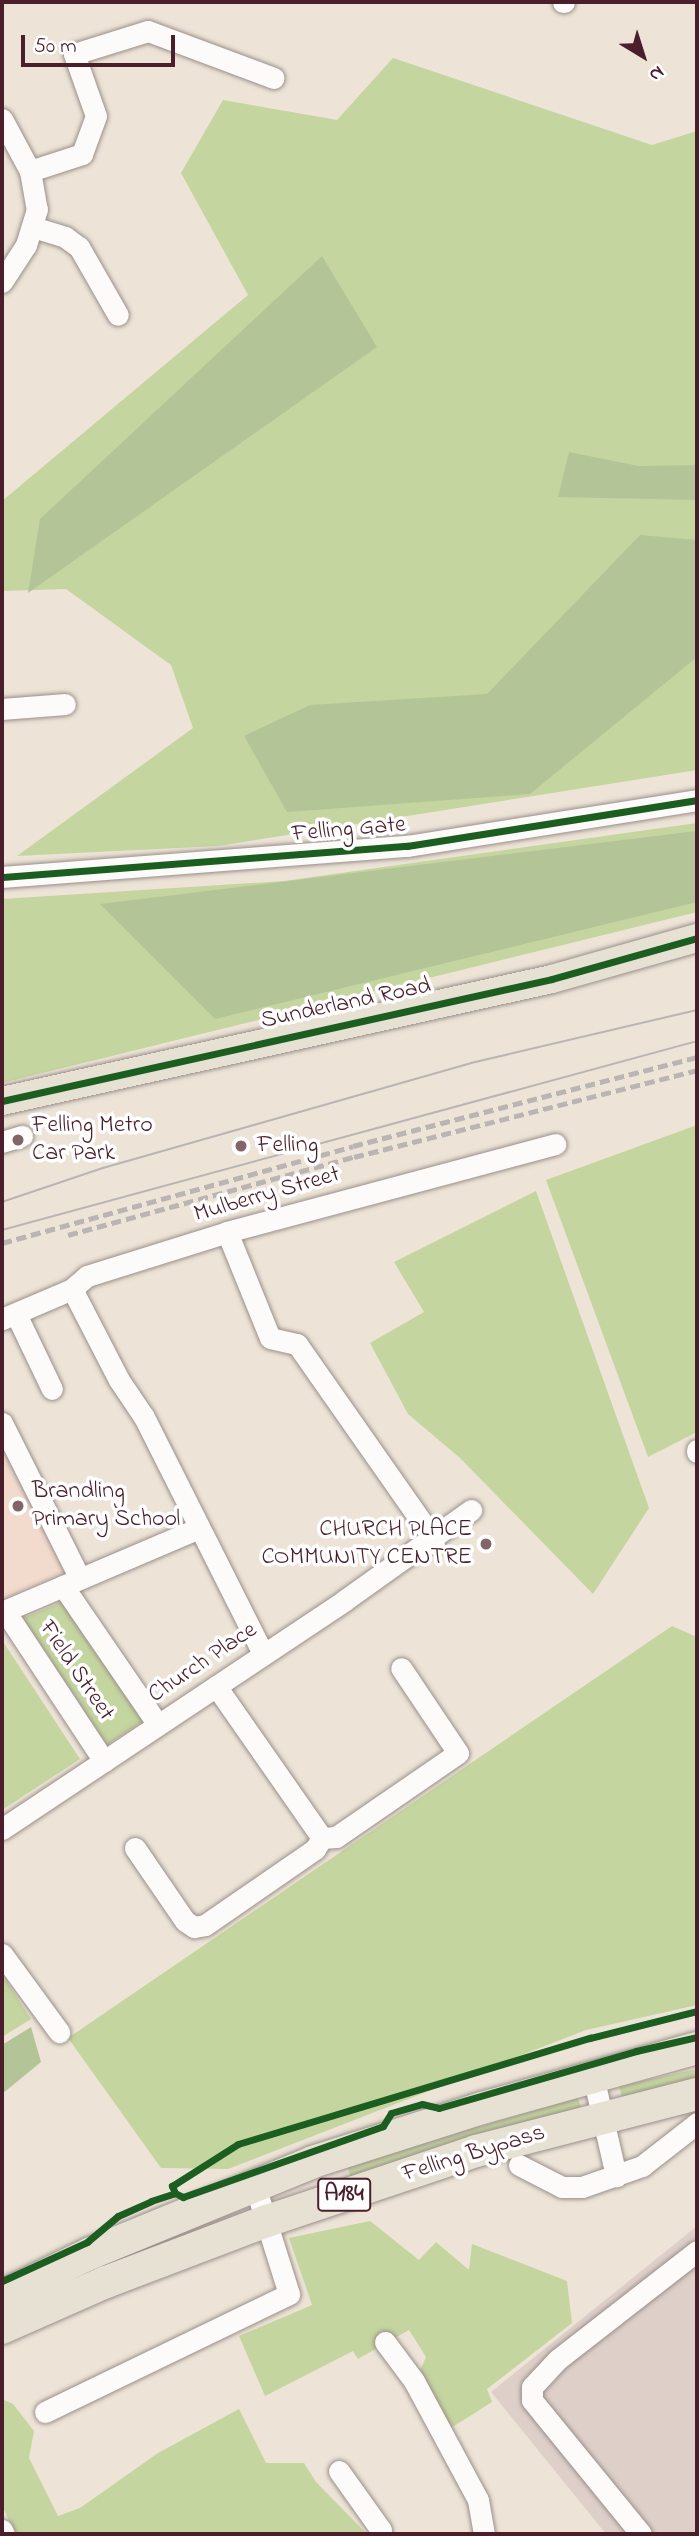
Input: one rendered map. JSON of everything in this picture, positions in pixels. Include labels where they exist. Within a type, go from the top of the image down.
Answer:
[{"type":"highway","name":"Felling Bypass","points":[[2,2296],[89,2254],[313,2162],[593,2076],[697,2048]]},
{"type":"highway","name":"Felling Bypass","points":[[2,2328],[106,2282],[267,2221],[476,2151],[603,2116],[697,2094]]},
{"type":"main road","name":"Sunderland Road","points":[[2,1101],[552,979],[697,938]]},
{"type":"street","points":[[30,171],[82,154],[96,116],[74,54],[148,31],[274,78]]},
{"type":"street","points":[[2,119],[30,171],[36,191],[33,227],[26,245],[2,282]]},
{"type":"street","points":[[33,227],[65,237],[79,247],[118,315]]},
{"type":"street","points":[[2,709],[65,704]]},
{"type":"street","name":"Felling Gate","points":[[2,877],[407,846],[697,800]]},
{"type":"street","name":"Mulberry Street","points":[[9,1316],[72,1289],[87,1276],[227,1232],[555,1144]]},
{"type":"street","points":[[227,1232],[270,1338],[297,1344],[433,1541]]},
{"type":"street","points":[[72,1289],[119,1380],[144,1417],[263,1654]]},
{"type":"street","points":[[9,1316],[52,1390]]},
{"type":"street","points":[[2,1423],[72,1582],[158,1725]]},
{"type":"street","name":"Church Place","points":[[2,1829],[433,1541],[471,1510]]},
{"type":"street","points":[[3,1611],[199,1528]]},
{"type":"street","name":"Field Street","points":[[3,1611],[104,1761]]},
{"type":"street","points":[[135,1848],[185,1921],[194,1927],[205,1925],[315,1849],[323,1838],[336,1837],[458,1753],[401,1668]]},
{"type":"street","points":[[216,1686],[323,1838]]},
{"type":"street","points":[[2,1954],[59,2032]]},
{"type":"street","points":[[593,2076],[616,2176]]},
{"type":"street","points":[[519,2165],[551,2183],[572,2188],[616,2176],[654,2159],[697,2123]]},
{"type":"street","points":[[45,2412],[289,2294],[255,2186]]},
{"type":"street","points":[[641,2534],[544,2415],[533,2400],[532,2387],[557,2360],[697,2251]]},
{"type":"street","points":[[385,2342],[414,2381],[478,2500],[484,2534]]},
{"type":"street","points":[[339,2471],[381,2530],[381,2534]]},
{"type":"shaded area","name":"Brandling Primary School","points":[[2,1442],[65,1571],[2,1600]]},
{"type":"shaded area","points":[[697,2226],[697,2534],[606,2534],[491,2392]]},
{"type":"green space","points":[[393,58],[652,145],[697,131],[697,770],[218,846],[17,856],[193,728],[171,665],[66,589],[2,591],[2,501],[248,295],[181,173],[223,100],[337,120]]},
{"type":"green space","points":[[322,256],[377,347],[28,593],[40,519]]},
{"type":"green space","points":[[569,452],[639,466],[697,465],[697,500],[558,497]]},
{"type":"green space","points":[[640,535],[697,540],[697,657],[530,794],[287,812],[244,736],[310,705],[487,694]]},
{"type":"green space","points":[[697,823],[697,912],[2,1083],[2,899],[284,881]]},
{"type":"green space","points":[[697,831],[697,902],[215,1019],[100,904]]},
{"type":"green space","points":[[697,1125],[697,1432],[648,1457],[546,1180]]},
{"type":"green space","points":[[536,1191],[649,1508],[593,1594],[460,1458],[408,1414],[370,1343],[424,1312],[394,1262]]},
{"type":"green space","points":[[62,1602],[145,1720],[107,1745],[23,1618]]},
{"type":"green space","points":[[672,1626],[697,1637],[697,2005],[586,2030],[228,2169],[161,2168],[68,2038]]},
{"type":"green space","points":[[2,1640],[80,1759],[2,1810]]},
{"type":"green space","points":[[2,1974],[31,2019],[2,2037]]},
{"type":"green space","points":[[31,2027],[41,2062],[2,2094],[2,2045]]},
{"type":"green space","points":[[697,2069],[697,2082],[622,2097],[619,2086]]},
{"type":"green space","points":[[578,2098],[581,2108],[351,2178],[347,2165]]},
{"type":"green space","points":[[370,2221],[419,2260],[436,2242],[469,2270],[472,2244],[567,2281],[572,2323],[487,2389],[492,2402],[451,2428],[419,2373],[426,2357],[409,2330],[358,2359],[353,2351],[265,2396],[239,2336],[312,2305],[289,2238]]},
{"type":"green space","points":[[2,2399],[13,2404],[34,2431],[29,2458],[58,2516],[80,2508],[158,2453],[239,2409],[266,2463],[304,2463],[316,2482],[367,2534],[15,2534],[2,2505]]},
{"type":"tram line","points":[[2,1202],[103,1168],[471,1063],[697,1010]]},
{"type":"tram line","points":[[2,1230],[697,1041]]},
{"type":"railway","points":[[2,1243],[353,1146],[697,1057]]},
{"type":"railway","points":[[68,1235],[354,1157],[697,1070]]},
{"type":"cycle path","points":[[2,877],[407,846],[697,800]]},
{"type":"cycle path","points":[[2,1101],[552,979],[697,938]]},
{"type":"cycle path","points":[[175,2193],[172,2186],[238,2144],[590,2038],[697,2011]]},
{"type":"cycle path","points":[[2,2281],[87,2242],[118,2216],[151,2201],[175,2193],[183,2197],[383,2126],[391,2113],[422,2104],[439,2108],[636,2051],[697,2037]]},
{"type":"place","name":"Felling Metro Car Park","points":[[18,1140]]},
{"type":"place","name":"Felling","points":[[241,1146]]},
{"type":"place","name":"Brandling Primary School","points":[[18,1506]]},
{"type":"place","name":"CHURCH PLACE COMMUNITY CENTRE","points":[[486,1544]]}]
